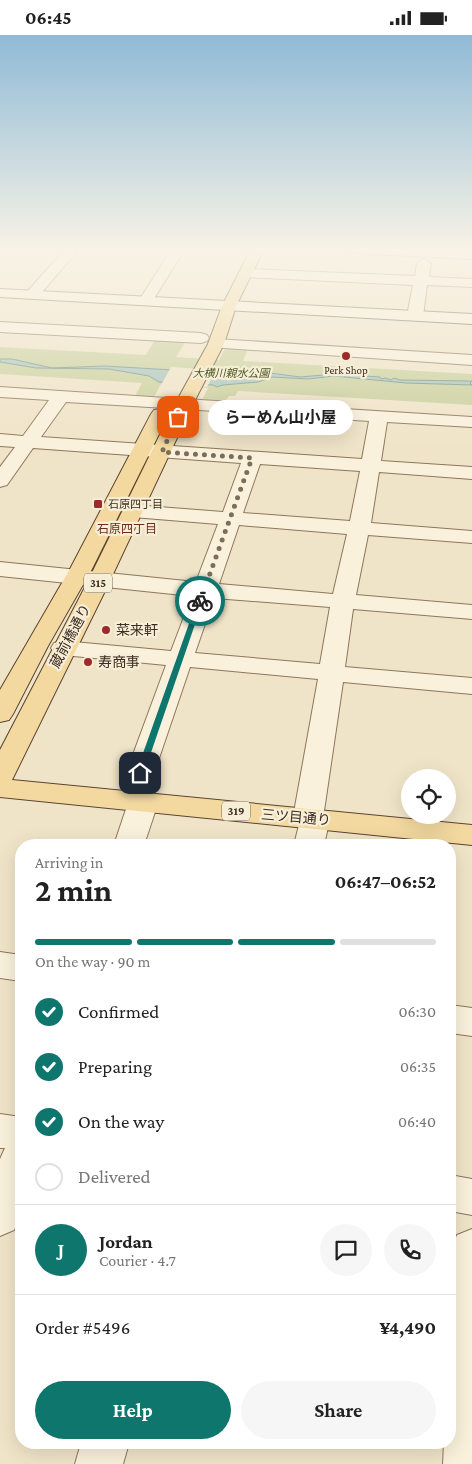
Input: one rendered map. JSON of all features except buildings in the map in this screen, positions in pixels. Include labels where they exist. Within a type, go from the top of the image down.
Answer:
[{"type":"main road","name":"蔵前橋通り","points":[[191,370],[209,316]]},
{"type":"main road","name":"蔵前橋通り","points":[[0,714],[76,576],[151,451],[191,370],[223,316]]},
{"type":"main road","name":"蔵前橋通り","points":[[0,777],[133,511],[151,451]]},
{"type":"main road","name":"三ツ目通り","points":[[0,788],[139,802],[311,827],[472,835]]},
{"type":"street","points":[[409,316],[472,319]]},
{"type":"street","points":[[0,327],[191,370],[379,416],[472,422]]},
{"type":"street","points":[[0,409],[6,393],[61,396],[191,370],[472,360]]},
{"type":"street","points":[[0,481],[61,396]]},
{"type":"street","points":[[311,827],[331,673],[379,416]]},
{"type":"street","points":[[0,441],[472,473]]},
{"type":"street","points":[[130,839],[139,802],[138,779],[252,458]]},
{"type":"street","points":[[133,511],[472,537]]},
{"type":"street","points":[[0,569],[204,590],[472,612]]},
{"type":"street","points":[[63,648],[472,686]]},
{"type":"street","points":[[0,965],[15,967]]},
{"type":"street","points":[[456,1020],[472,1022]]},
{"type":"street","points":[[0,1131],[15,1133]]},
{"type":"street","points":[[0,1217],[15,1173]]},
{"type":"street","points":[[456,1194],[472,1197]]},
{"type":"street","points":[[467,1464],[472,1249]]},
{"type":"street","points":[[99,1464],[103,1449]]},
{"type":"green space","name":"大横川親水公園","points":[[156,338],[186,341],[176,357],[219,360],[226,347],[248,348],[243,361],[472,374],[472,405],[238,391],[235,396],[229,396],[224,403],[201,402],[208,388],[161,384],[153,399],[134,398],[142,383],[0,374],[0,347],[146,355]]},
{"type":"water","points":[[0,359],[12,359],[52,368],[105,366],[241,374],[270,373],[300,377],[335,374],[380,377],[381,379],[391,380],[394,378],[400,380],[472,381],[470,383],[472,385],[406,383],[334,376],[308,379],[272,377],[258,382],[217,387],[213,385],[159,382],[149,376],[109,369],[36,368],[0,362]]},
{"type":"pier","points":[[171,367],[216,370],[207,387],[161,385]]},
{"type":"way so far","points":[[178,417],[162,452],[252,458],[200,601]]},
{"type":"place","name":"Perk Shop","points":[[346,356]]},
{"type":"place","name":"らーめん山小屋","points":[[178,417]]},
{"type":"place","name":"石原四丁目","points":[[98,504]]},
{"type":"place","name":"菜来軒","points":[[106,630]]},
{"type":"place","name":"寿商事","points":[[88,662]]},
{"type":"district","name":"石原四丁目","points":[[127,529]]},
{"type":"route","points":[[140,773],[200,601]]}]
